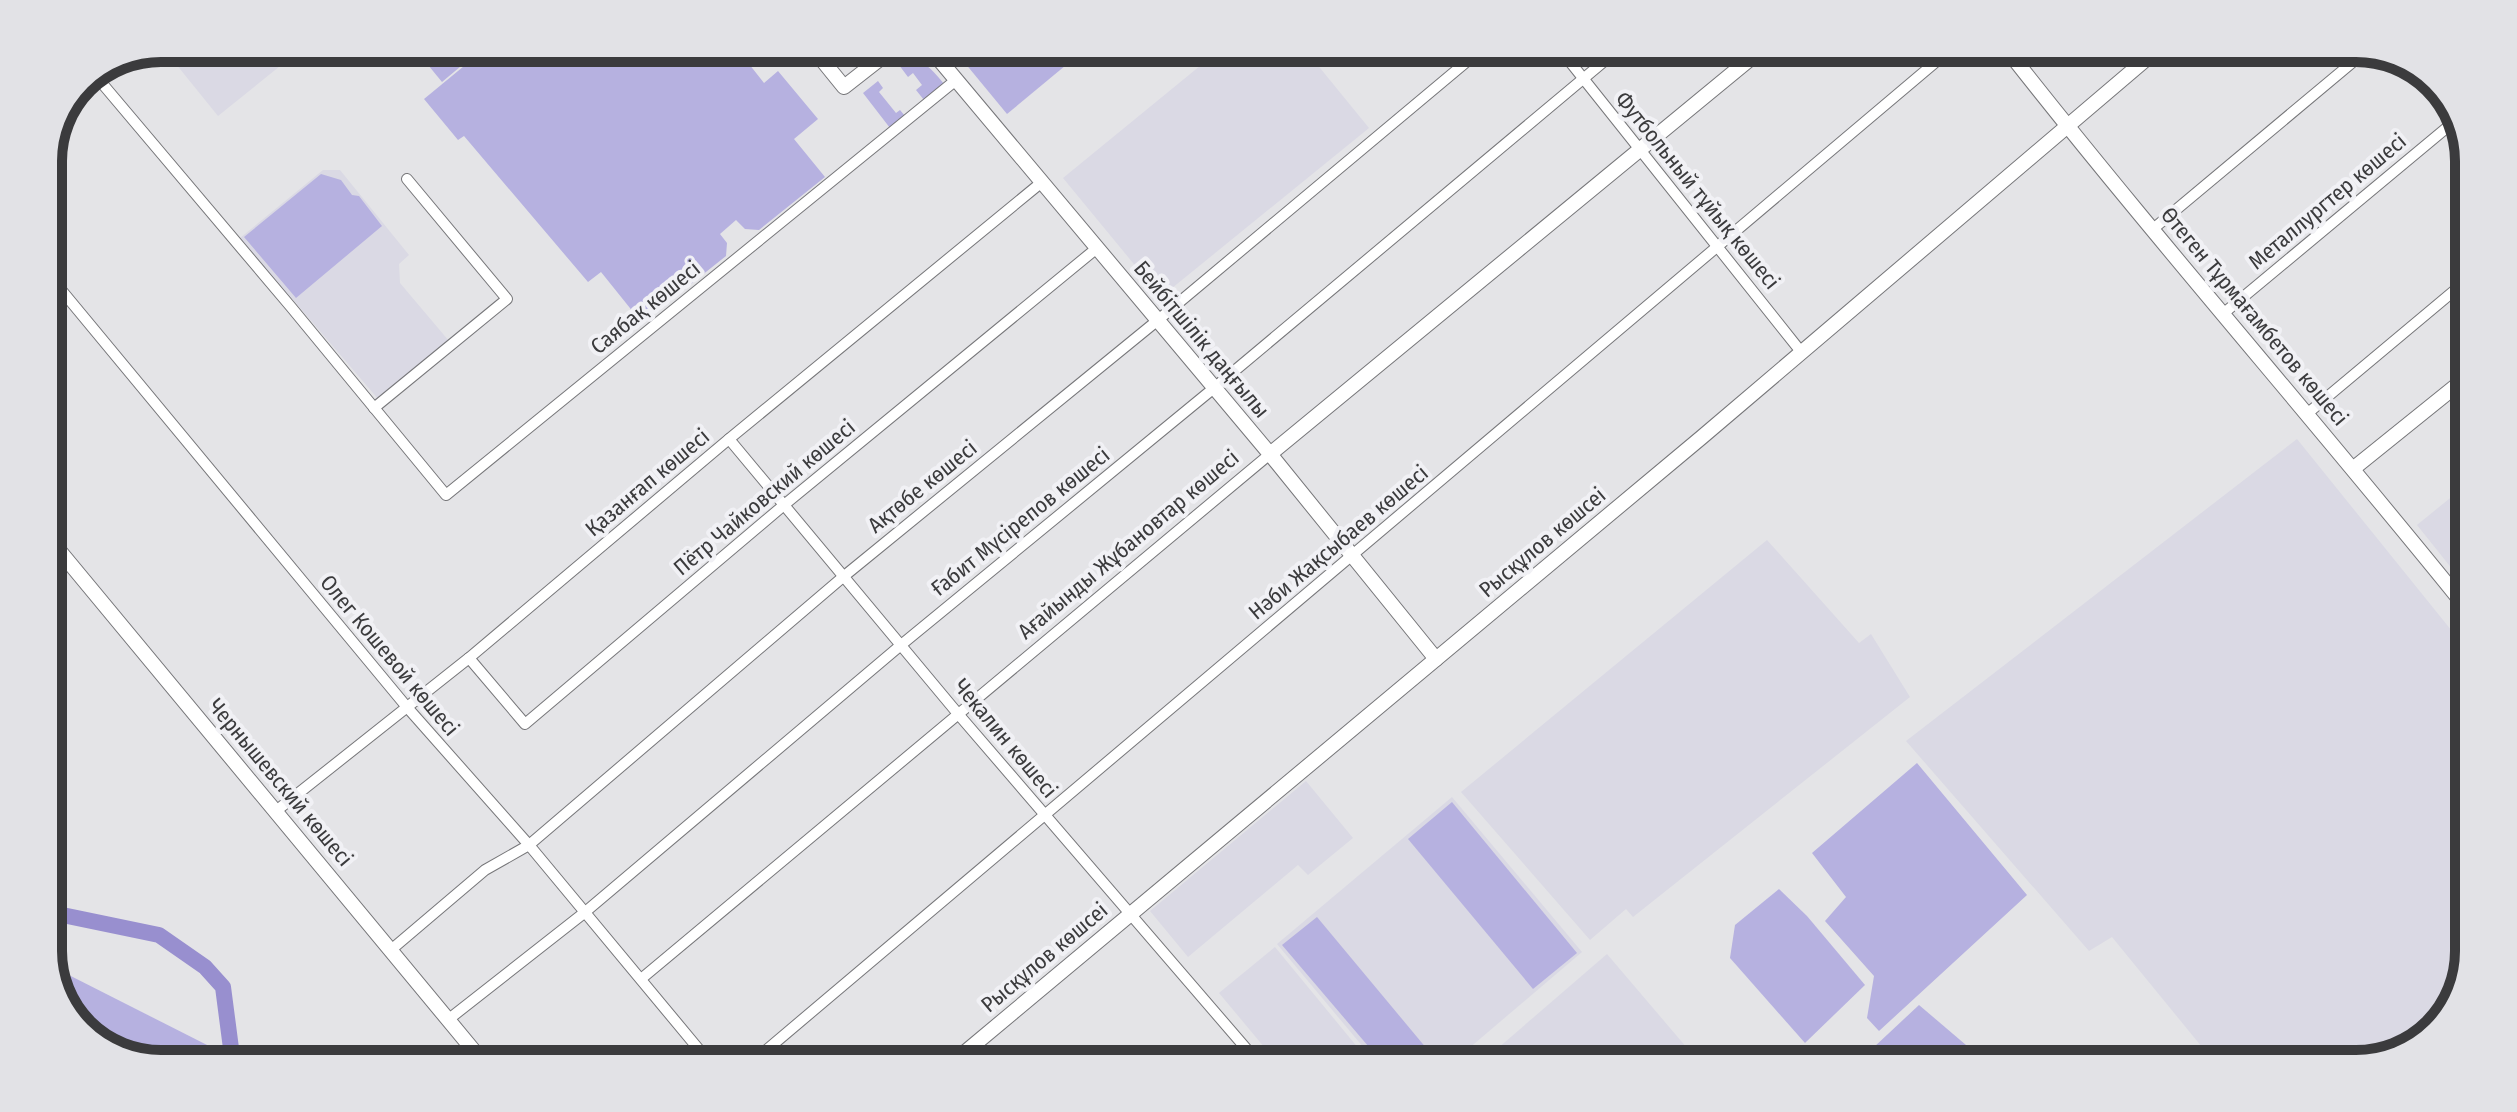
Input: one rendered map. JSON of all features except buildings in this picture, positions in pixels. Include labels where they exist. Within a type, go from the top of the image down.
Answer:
[{"type":"street","points":[[824,62],[844,87],[876,62]]},
{"type":"street","name":"Бейбітшілік даңғылы","points":[[941,62],[1270,454],[1436,659]]},
{"type":"street","name":"Ақтөбе көшесі","points":[[392,949],[485,870],[529,845],[843,577],[1158,320],[1466,62]]},
{"type":"street","name":"Футбольный тұйық көшесі","points":[[1570,62],[1802,353]]},
{"type":"street","name":"Ғабит Мүсірепов көшесі","points":[[449,1019],[584,913],[901,645],[1603,62]]},
{"type":"street","name":"Ағайынды Жұбановтар көшесі","points":[[641,979],[1270,454],[1746,62]]},
{"type":"street","name":"Нәби Жақсыбаев көшесі","points":[[766,1050],[1936,62]]},
{"type":"street","name":"Өтеген Тұрмағамбетов көшесі","points":[[2017,62],[2455,594]]},
{"type":"street","name":"Рысқұлов көшсеі","points":[[968,1050],[1802,353],[2143,62]]},
{"type":"street","points":[[2153,229],[2353,62]]},
{"type":"street","name":"Саябақ көшесі","points":[[101,83],[446,495],[956,80]]},
{"type":"street","name":"Металлургтер көшесі","points":[[2224,313],[2449,126]]},
{"type":"street","points":[[374,408],[507,299],[407,179]]},
{"type":"street","name":"Қазанғап көшесі","points":[[276,811],[469,658],[1042,182]]},
{"type":"street","name":"Пётр Чайковский көшесі","points":[[469,658],[525,724],[784,505],[1097,248]]},
{"type":"street","points":[[2308,413],[2455,290]]},
{"type":"street","name":"Олег Кошевой көшесі","points":[[62,291],[406,706],[529,845],[699,1050]]},
{"type":"street","points":[[2354,468],[2455,387]]},
{"type":"street","name":"Чекалин көшесі","points":[[729,439],[959,715],[1247,1050]]},
{"type":"street","name":"Чернышевский көшесі","points":[[62,554],[473,1050]]},
{"type":"shaded area","points":[[174,62],[285,62],[218,116]]},
{"type":"shaded area","points":[[426,62],[466,62],[442,82]]},
{"type":"shaded area","points":[[469,62],[747,62],[764,83],[778,71],[818,119],[794,139],[825,177],[759,230],[745,229],[736,220],[720,234],[727,243],[726,256],[642,323],[601,272],[588,282],[464,136],[458,140],[424,99]]},
{"type":"shaded area","points":[[919,62],[944,84],[924,100],[916,90],[922,85],[913,73],[908,77],[899,65]]},
{"type":"shaded area","points":[[964,62],[1070,62],[1007,114]]},
{"type":"shaded area","points":[[1205,62],[1315,62],[1369,128],[1161,297],[1063,178]]},
{"type":"shaded area","points":[[878,81],[883,88],[879,92],[896,113],[900,110],[905,116],[890,128],[863,93]]},
{"type":"shaded area","points":[[323,170],[340,170],[409,255],[399,264],[400,283],[449,341],[379,400],[240,238]]},
{"type":"shaded area","points":[[321,174],[341,180],[352,195],[359,196],[382,226],[296,298],[244,237]]},
{"type":"shaded area","points":[[2297,439],[2455,635],[2455,951],[2447,989],[2438,1006],[2421,1025],[2388,1045],[2356,1050],[2204,1050],[2112,937],[2089,951],[1906,741]]},
{"type":"shaded area","points":[[2455,494],[2455,572],[2417,525]]},
{"type":"shaded area","points":[[1767,540],[1859,643],[1871,634],[1910,697],[1633,917],[1626,909],[1590,940],[1461,792]]},
{"type":"shaded area","points":[[1917,763],[2027,895],[1879,1031],[1867,1018],[1874,976],[1825,921],[1846,897],[1812,853]]},
{"type":"shaded area","points":[[1306,781],[1353,838],[1308,875],[1298,865],[1188,957],[1150,911]]},
{"type":"shaded area","points":[[1452,797],[1582,952],[1467,1050],[1366,1050],[1277,944]]},
{"type":"shaded area","points":[[1452,802],[1577,953],[1533,989],[1408,839]]},
{"type":"shaded area","points":[[1779,889],[1807,916],[1865,985],[1805,1043],[1730,958],[1735,925]]},
{"type":"shaded area","points":[[1317,917],[1428,1050],[1371,1050],[1282,945]]},
{"type":"shaded area","points":[[1275,947],[1360,1050],[1267,1050],[1219,993]]},
{"type":"shaded area","points":[[1607,954],[1689,1050],[1496,1050]]},
{"type":"shaded area","points":[[65,973],[213,1048],[142,1048],[111,1037],[79,1006]]},
{"type":"shaded area","points":[[1919,1005],[1966,1045],[1960,1050],[1873,1048]]},
{"type":"waterway","points":[[62,915],[159,935],[205,967],[223,987],[231,1050]]}]
